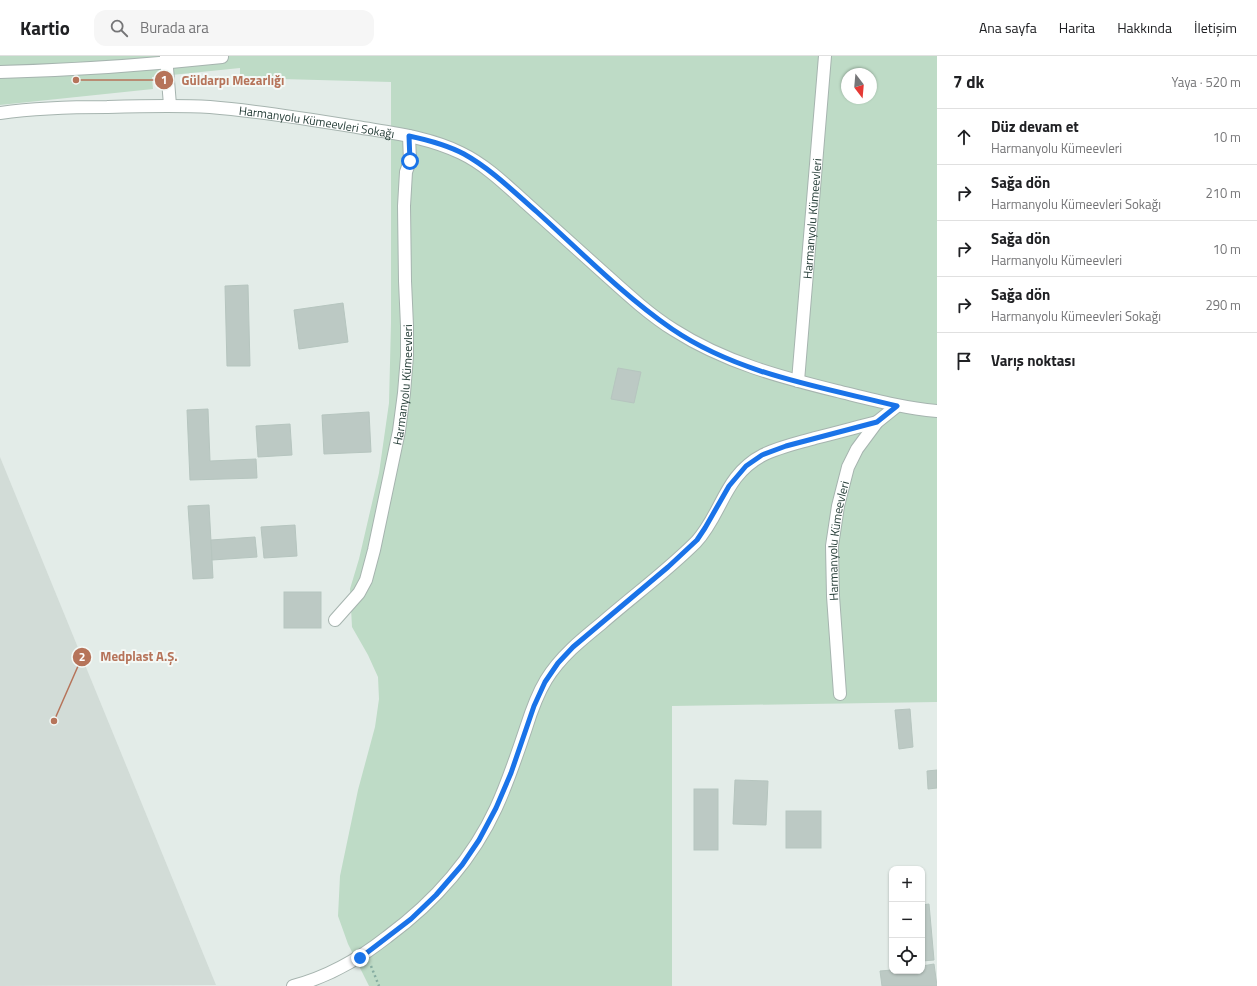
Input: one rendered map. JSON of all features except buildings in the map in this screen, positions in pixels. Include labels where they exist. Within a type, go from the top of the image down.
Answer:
[{"type":"street","points":[[0,72],[38,71],[166,59],[222,56]]},
{"type":"street","name":"Harmanyolu Kümeevleri","points":[[798,381],[825,56]]},
{"type":"street","points":[[166,59],[170,106]]},
{"type":"street","name":"Harmanyolu Kümeevleri Sokağı","points":[[0,113],[59,108],[170,106],[208,107],[313,119],[409,136],[443,145],[463,154],[503,182],[643,307],[672,329],[702,346],[763,371],[798,381],[897,406],[937,411]]},
{"type":"street","name":"Harmanyolu Kümeevleri","points":[[335,620],[360,593],[366,580],[376,543],[404,393],[407,356],[404,206],[406,172],[410,161],[409,136]]},
{"type":"street","name":"Harmanyolu Kümeevleri","points":[[840,694],[833,596],[832,546],[838,506],[848,467],[857,449],[877,422],[897,406]]},
{"type":"street","points":[[293,986],[330,973],[366,953],[411,919],[436,895],[462,865],[479,840],[496,808],[511,773],[534,706],[545,682],[558,663],[573,647],[668,567],[697,540],[729,486],[746,466],[762,455],[786,446],[877,422]]},
{"type":"path","points":[[366,953],[379,986]]},
{"type":"shaded area","points":[[0,457],[216,985],[0,986]]},
{"type":"green space","points":[[0,56],[937,56],[937,702],[672,706],[672,986],[369,986],[348,944],[338,916],[340,876],[358,790],[375,727],[379,699],[378,677],[368,655],[352,627],[350,589],[359,559],[379,473],[389,403],[391,323],[391,82],[240,78],[240,68],[152,77],[153,89],[0,105]]},
{"type":"place","name":"Güldarpı Mezarlığı","points":[[76,80]]},
{"type":"place","name":"Medplast A.Ş.","points":[[54,721]]},
{"type":"route","points":[[360,958],[411,919],[436,895],[462,865],[479,840],[496,808],[511,773],[534,706],[545,682],[558,663],[573,647],[668,567],[697,540],[729,486],[746,466],[762,455],[786,446],[877,422],[897,406],[763,371],[702,346],[672,329],[643,307],[503,182],[482,166],[463,154],[443,145],[409,136],[410,161]]}]
